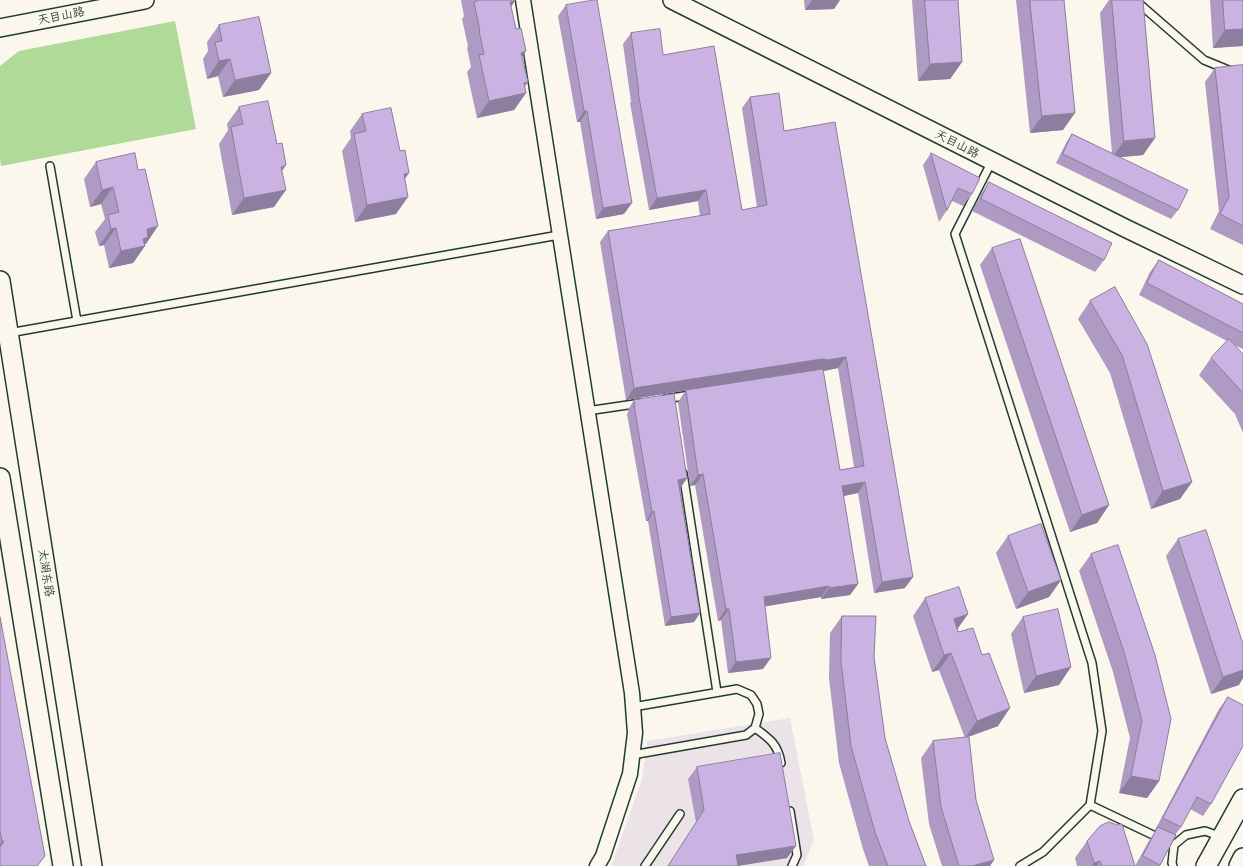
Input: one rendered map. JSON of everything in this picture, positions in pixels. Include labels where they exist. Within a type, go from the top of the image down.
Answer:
[{"type":"main road","name":"太湖东路","points":[[0,280],[92,866]]},
{"type":"main road","points":[[0,478],[62,866]]},
{"type":"main road","points":[[1206,866],[1243,799]]},
{"type":"main road","points":[[1239,866],[1243,858]]},
{"type":"street","name":"天目山路","points":[[0,28],[145,0]]},
{"type":"street","points":[[523,0],[632,693],[635,734],[630,774],[602,856],[597,866]]},
{"type":"street","name":"天目山路","points":[[672,0],[1125,228],[1243,285]]},
{"type":"lane","points":[[1135,0],[1204,60],[1243,76]]},
{"type":"lane","points":[[992,161],[954,234],[1092,663],[1102,731],[1090,805],[1042,852],[1020,866]]},
{"type":"lane","points":[[50,166],[77,321]]},
{"type":"lane","points":[[8,333],[559,235]]},
{"type":"lane","points":[[587,411],[652,401],[672,402],[694,394]]},
{"type":"lane","points":[[682,468],[717,692]]},
{"type":"lane","points":[[632,707],[738,689],[751,695],[757,704],[759,714],[755,728],[746,735],[632,754]]},
{"type":"lane","points":[[755,728],[772,741],[781,758],[783,773]]},
{"type":"lane","points":[[788,803],[797,855],[792,866]]},
{"type":"lane","points":[[1090,805],[1174,845]]},
{"type":"lane","points":[[645,866],[680,814]]},
{"type":"lane","points":[[1173,866],[1174,845],[1186,835],[1205,831],[1222,837]]},
{"type":"shaded area","points":[[790,718],[814,840],[803,866],[611,866],[642,779],[647,741]]},
{"type":"green space","points":[[175,21],[196,129],[1,166],[0,66],[19,51]]},
{"type":"building","points":[[477,0],[515,0],[510,2],[516,29],[521,28],[526,51],[521,53],[528,82],[524,83],[526,93],[489,101],[479,55],[484,54],[474,2]]},
{"type":"building","points":[[597,0],[632,203],[603,208],[587,111],[584,111],[566,5]]},
{"type":"building","points":[[925,0],[958,0],[962,62],[930,64]]},
{"type":"building","points":[[1030,0],[1064,0],[1075,113],[1042,116]]},
{"type":"building","points":[[1112,0],[1143,0],[1155,138],[1124,141]]},
{"type":"building","points":[[1223,0],[1243,0],[1243,29],[1225,30]]},
{"type":"building","points":[[259,17],[271,73],[235,80],[230,59],[219,61],[215,42],[222,41],[219,25]]},
{"type":"building","points":[[660,29],[663,55],[714,46],[742,210],[767,205],[750,97],[779,93],[784,131],[835,122],[913,577],[882,582],[865,482],[842,486],[858,584],[829,588],[829,586],[764,597],[771,658],[736,662],[729,609],[726,609],[703,474],[698,475],[686,390],[823,369],[840,470],[864,466],[846,357],[827,360],[822,359],[634,388],[608,231],[710,214],[706,190],[657,198],[638,92],[631,33]]},
{"type":"building","points":[[1243,65],[1243,226],[1220,214],[1229,197],[1215,68]]},
{"type":"building","points":[[268,101],[277,144],[282,143],[286,165],[281,167],[286,190],[244,198],[231,127],[243,124],[239,107]]},
{"type":"building","points":[[391,108],[400,151],[405,150],[409,173],[404,174],[408,197],[367,205],[354,134],[366,131],[362,114]]},
{"type":"building","points":[[1072,134],[1188,190],[1178,210],[1063,154]]},
{"type":"building","points":[[135,153],[138,170],[145,169],[158,226],[147,229],[148,237],[143,239],[145,246],[121,251],[116,228],[111,229],[108,215],[119,212],[113,187],[102,190],[96,162]]},
{"type":"building","points":[[931,153],[980,178],[972,194],[958,188],[947,210]]},
{"type":"building","points":[[989,182],[1112,243],[1104,260],[981,199]]},
{"type":"building","points":[[1020,239],[1109,505],[1082,515],[992,248]]},
{"type":"building","points":[[1159,260],[1243,304],[1243,333],[1147,283]]},
{"type":"building","points":[[1115,287],[1147,344],[1192,482],[1163,491],[1122,355],[1090,301]]},
{"type":"building","points":[[1229,339],[1243,354],[1243,393],[1211,358]]},
{"type":"building","points":[[674,394],[687,478],[678,480],[700,613],[671,617],[634,400]]},
{"type":"building","points":[[1041,524],[1061,580],[1028,592],[1008,536]]},
{"type":"building","points":[[1206,530],[1243,644],[1243,670],[1223,677],[1178,539]]},
{"type":"building","points":[[1118,545],[1155,655],[1171,719],[1159,781],[1131,776],[1142,721],[1125,655],[1091,554]]},
{"type":"building","points":[[959,587],[968,614],[954,619],[958,632],[973,628],[982,655],[989,653],[1010,708],[977,721],[951,653],[944,655],[925,598]]},
{"type":"building","points":[[1058,609],[1071,667],[1036,676],[1023,617]]},
{"type":"building","points":[[842,616],[876,616],[874,657],[885,738],[909,821],[926,866],[888,866],[875,832],[851,746],[841,661]]},
{"type":"building","points":[[0,617],[45,856],[37,866],[0,866],[0,847],[4,841],[2,841],[0,831]]},
{"type":"building","points":[[1228,697],[1243,705],[1243,746],[1211,804],[1197,797],[1181,827],[1163,818]]},
{"type":"building","points":[[969,737],[976,800],[994,860],[972,866],[959,866],[941,807],[933,741]]},
{"type":"building","points":[[780,753],[796,846],[736,855],[738,866],[668,866],[704,810],[697,767]]},
{"type":"building","points":[[1109,822],[1117,825],[1122,824],[1135,866],[1102,866],[1100,861],[1094,863],[1087,841],[1100,826]]},
{"type":"building","points":[[1158,827],[1176,835],[1160,865],[1143,856]]}]
